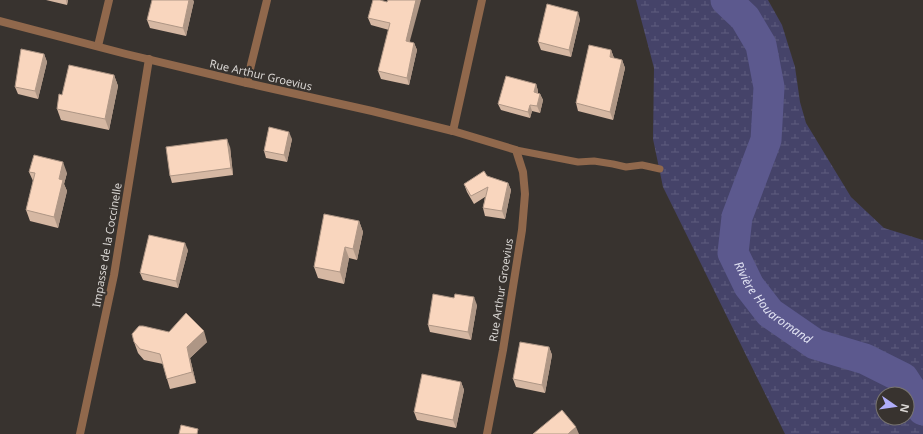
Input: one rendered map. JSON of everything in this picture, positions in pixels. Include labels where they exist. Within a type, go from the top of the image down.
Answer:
[{"type":"street","points":[[98,46],[109,0]]},
{"type":"street","points":[[247,83],[267,0]]},
{"type":"street","points":[[453,131],[482,0]]},
{"type":"street","name":"Rue Arthur Groevius","points":[[0,21],[247,83],[453,131],[516,150],[523,172],[525,194],[503,350],[487,434]]},
{"type":"street","name":"Impasse de la Coccinelle","points":[[80,434],[114,275],[149,59]]},
{"type":"lane","name":"Rue Arthur Groevius","points":[[516,150],[578,162],[607,163],[626,167],[642,165],[660,170]]},
{"type":"green space","points":[[636,0],[768,0],[782,25],[795,67],[800,102],[806,123],[851,197],[884,228],[923,240],[923,434],[785,434],[663,187],[653,139],[654,68]]},
{"type":"building","points":[[152,0],[189,0],[183,28],[147,20]]},
{"type":"building","points":[[373,0],[387,2],[388,0],[416,0],[406,41],[414,43],[407,78],[378,71],[390,23],[368,18]]},
{"type":"building","points":[[547,4],[578,12],[569,50],[538,42]]},
{"type":"building","points":[[589,45],[611,50],[610,57],[622,60],[610,112],[576,103]]},
{"type":"building","points":[[21,49],[44,54],[35,91],[15,87]]},
{"type":"building","points":[[69,65],[114,75],[105,119],[57,109],[59,94],[62,95]]},
{"type":"building","points":[[506,76],[536,84],[534,92],[540,94],[537,106],[530,105],[528,112],[498,104]]},
{"type":"building","points":[[269,127],[289,132],[284,155],[264,151]]},
{"type":"building","points":[[227,139],[231,168],[170,176],[166,147]]},
{"type":"building","points":[[34,155],[63,162],[59,179],[63,180],[54,217],[26,210],[35,173],[29,172]]},
{"type":"building","points":[[484,171],[487,176],[508,183],[502,211],[483,208],[488,187],[471,196],[464,184]]},
{"type":"building","points":[[324,214],[359,221],[353,249],[345,247],[340,272],[314,267]]},
{"type":"building","points":[[149,235],[185,243],[176,281],[140,273]]},
{"type":"building","points":[[433,294],[454,298],[455,294],[474,297],[468,332],[428,325]]},
{"type":"building","points":[[186,313],[204,331],[187,347],[192,372],[167,379],[160,354],[140,349],[134,342],[132,334],[139,326],[169,332]]},
{"type":"building","points":[[520,342],[549,347],[542,385],[513,379]]},
{"type":"building","points":[[422,374],[461,382],[453,420],[414,412]]},
{"type":"building","points":[[562,410],[576,427],[568,434],[533,434]]},
{"type":"building","points":[[181,425],[198,429],[197,434],[179,434]]},
{"type":"waterway","name":"Rivière Houaromand","points":[[726,0],[745,18],[761,45],[769,87],[766,140],[737,217],[733,253],[749,286],[770,313],[815,344],[865,359],[903,378],[923,410]]}]
